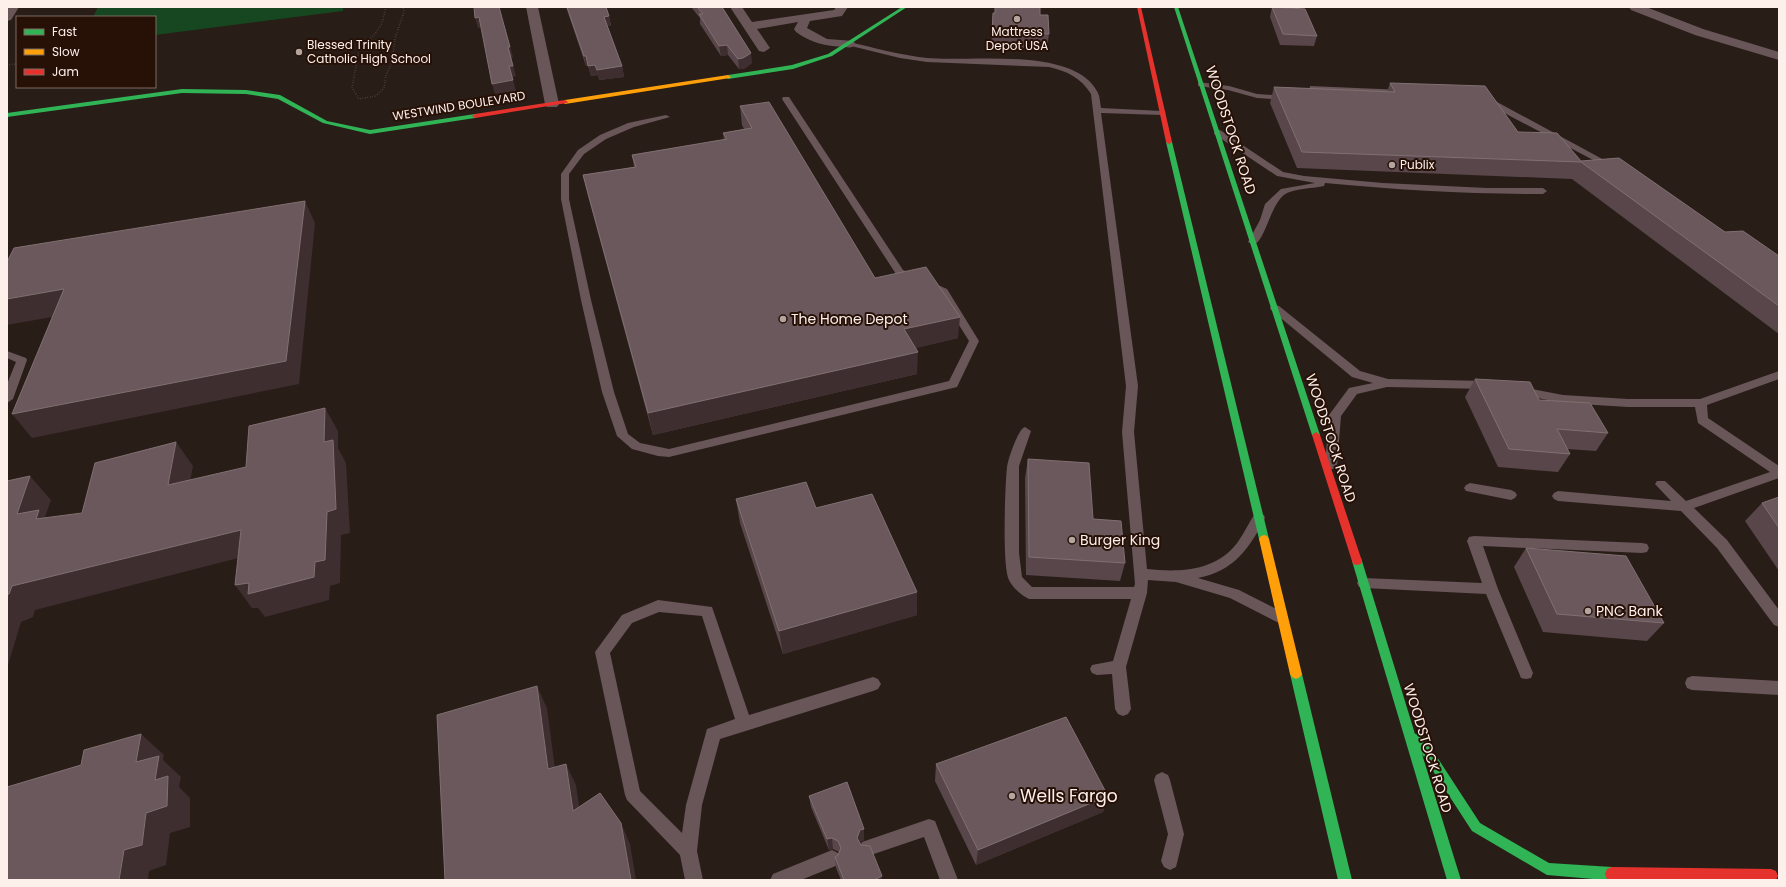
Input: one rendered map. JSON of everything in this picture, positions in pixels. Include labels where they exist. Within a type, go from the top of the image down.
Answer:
[{"type":"main road","name":"WESTWIND BOULEVARD","points":[[7,115],[182,92],[246,92],[280,97],[325,122],[370,132],[593,99],[793,67],[830,55],[846,43],[905,7]]},
{"type":"main road","points":[[1139,7],[1162,114],[1345,880]]},
{"type":"main road","name":"WOODSTOCK ROAD","points":[[1176,7],[1364,583],[1454,880]]},
{"type":"main road","points":[[1404,718],[1476,827],[1547,869],[1625,875],[1775,874]]},
{"type":"main road","points":[[1761,880],[1775,874]]},
{"type":"street","points":[[7,17],[13,7]]},
{"type":"street","points":[[532,7],[552,104]]},
{"type":"street","points":[[736,7],[764,48]]},
{"type":"street","points":[[749,26],[803,20],[838,13],[842,7]]},
{"type":"street","points":[[1635,7],[1700,32],[1779,56]]},
{"type":"street","points":[[803,20],[818,24],[846,38],[846,43],[830,44],[800,29],[803,20]]},
{"type":"street","points":[[815,37],[829,30]]},
{"type":"lane","points":[[846,43],[900,56],[927,60],[1041,63],[1058,66],[1079,75],[1089,84],[1095,94],[1132,386],[1128,432],[1142,584],[1119,667],[1123,709]]},
{"type":"lane","points":[[1201,84],[1229,88],[1257,96],[1312,100],[1313,88],[1415,93]]},
{"type":"lane","points":[[1478,96],[1507,110],[1623,173]]},
{"type":"lane","points":[[666,117],[631,125],[603,137],[581,152],[565,174],[565,199],[586,300],[606,384],[623,436],[636,446],[658,452],[669,453],[953,384],[974,341],[943,291],[899,272],[786,99]]},
{"type":"lane","points":[[1097,110],[1162,114]]},
{"type":"lane","points":[[1217,132],[1280,174],[1304,179],[1487,191],[1543,191]]},
{"type":"lane","points":[[1253,242],[1265,220],[1270,204],[1284,191],[1334,182]]},
{"type":"lane","points":[[1274,307],[1356,374],[1387,383]]},
{"type":"lane","points":[[7,354],[22,360],[7,399]]},
{"type":"lane","points":[[1330,479],[1335,415],[1353,391],[1387,383],[1486,385],[1563,399],[1628,403],[1701,403],[1779,375]]},
{"type":"lane","points":[[1701,403],[1702,420],[1779,473]]},
{"type":"lane","points":[[1025,432],[1013,466],[1012,553],[1015,578],[1029,592],[1140,593]]},
{"type":"lane","points":[[1558,496],[1684,507],[1779,473]]},
{"type":"lane","points":[[1661,484],[1722,544],[1779,620]]},
{"type":"lane","points":[[1470,488],[1511,495]]},
{"type":"lane","points":[[1176,577],[1212,570],[1236,554],[1259,517]]},
{"type":"lane","points":[[1526,673],[1491,589],[1474,541],[1642,548]]},
{"type":"lane","points":[[1141,574],[1176,577],[1234,594],[1283,619]]},
{"type":"lane","points":[[1364,583],[1491,589]]},
{"type":"lane","points":[[688,851],[633,796],[602,652],[628,618],[658,606],[707,611],[744,723]]},
{"type":"lane","points":[[1097,669],[1119,667]]},
{"type":"lane","points":[[1692,683],[1779,688]]},
{"type":"lane","points":[[694,880],[688,851],[694,805],[713,734],[744,723],[873,684]]},
{"type":"lane","points":[[1162,780],[1176,834],[1170,861]]},
{"type":"lane","points":[[868,848],[929,827],[949,880]]},
{"type":"lane","points":[[779,880],[832,859]]},
{"type":"path","points":[[386,7],[382,22],[374,35],[359,50],[352,88],[359,99],[376,96],[384,88],[386,75],[392,62],[395,38],[402,20],[403,7]]},
{"type":"path","points":[[7,65],[15,64]]},
{"type":"green space","points":[[98,7],[343,7],[343,11],[156,35],[156,16],[94,16]]},
{"type":"building","points":[[474,7],[499,7],[510,47],[508,47],[513,66],[509,66],[513,80],[492,84],[479,17],[475,18]]},
{"type":"building","points":[[567,7],[606,7],[609,16],[604,17],[622,66],[597,70],[595,65],[588,66],[586,56],[584,56]]},
{"type":"building","points":[[697,7],[722,7],[751,53],[738,59],[727,45],[719,46],[699,14],[703,14]]},
{"type":"building","points":[[995,7],[1040,7],[1040,15],[1048,15],[1049,34],[992,32],[993,13],[995,13]]},
{"type":"building","points":[[1272,7],[1305,9],[1317,36],[1283,34]]},
{"type":"building","points":[[1390,83],[1485,86],[1518,132],[1557,133],[1581,161],[1619,158],[1725,232],[1743,231],[1779,256],[1779,306],[1581,162],[1302,152],[1274,87],[1395,92]]},
{"type":"building","name":"The Home Depot","points":[[769,102],[875,278],[926,267],[960,317],[904,329],[918,352],[648,413],[583,175],[636,167],[632,155],[727,139],[723,133],[752,128],[740,106]]},
{"type":"building","points":[[305,201],[286,361],[12,414],[64,289],[7,299],[7,262],[14,248]]},
{"type":"building","points":[[1475,379],[1530,382],[1539,400],[1590,403],[1608,433],[1557,429],[1570,454],[1509,449]]},
{"type":"building","points":[[325,408],[324,442],[333,440],[336,509],[327,512],[325,560],[315,562],[314,577],[248,594],[249,583],[235,585],[241,530],[12,586],[9,594],[7,595],[7,481],[30,476],[17,514],[39,510],[36,519],[82,513],[95,463],[176,442],[168,485],[246,467],[249,426]]},
{"type":"building","points":[[1028,459],[1089,463],[1093,519],[1121,521],[1125,563],[1029,557]]},
{"type":"building","points":[[806,482],[816,508],[872,494],[917,592],[779,631],[736,499]]},
{"type":"building","points":[[1779,497],[1779,528],[1762,503]]},
{"type":"building","points":[[1526,548],[1626,556],[1664,623],[1557,614]]},
{"type":"building","points":[[537,686],[548,769],[566,764],[573,811],[600,793],[621,823],[631,880],[445,880],[437,715]]},
{"type":"building","points":[[1066,717],[1108,796],[978,850],[936,764]]},
{"type":"building","points":[[141,734],[136,762],[159,756],[155,780],[168,776],[167,806],[146,813],[142,845],[124,850],[119,880],[7,880],[7,787],[81,765],[84,750]]},
{"type":"building","points":[[847,782],[864,829],[860,830],[857,838],[861,845],[870,846],[882,876],[874,880],[844,880],[835,857],[838,855],[841,848],[838,841],[832,838],[827,839],[809,796]]},
{"type":"traffic: fast","points":[[728,77],[793,67],[830,55],[905,7]]},
{"type":"traffic: fast","points":[[1176,7],[1316,435]]},
{"type":"traffic: fast","points":[[7,115],[182,91],[246,92],[280,97],[325,122],[370,132],[475,116]]},
{"type":"traffic: fast","points":[[1169,142],[1264,539]]},
{"type":"traffic: fast","points":[[1357,561],[1454,880]]},
{"type":"traffic: fast","points":[[1296,674],[1345,880]]},
{"type":"traffic: fast","points":[[1418,738],[1476,827],[1547,869],[1612,874]]},
{"type":"traffic: slow","points":[[565,102],[728,77]]},
{"type":"traffic: slow","points":[[1264,539],[1296,674]]},
{"type":"traffic: jam","points":[[1139,7],[1169,142]]},
{"type":"traffic: jam","points":[[475,116],[565,102]]},
{"type":"traffic: jam","points":[[1316,435],[1357,561]]},
{"type":"traffic: jam","points":[[1612,874],[1771,876]]},
{"type":"place","name":"Mattress Depot USA","points":[[1017,19]]},
{"type":"place","name":"Blessed Trinity Catholic High School","points":[[299,52]]},
{"type":"place","name":"Publix","points":[[1392,165]]},
{"type":"place","name":"The Home Depot","points":[[783,319]]},
{"type":"place","name":"Burger King","points":[[1072,540]]},
{"type":"place","name":"PNC Bank","points":[[1588,611]]},
{"type":"place","name":"Wells Fargo","points":[[1012,796]]}]
